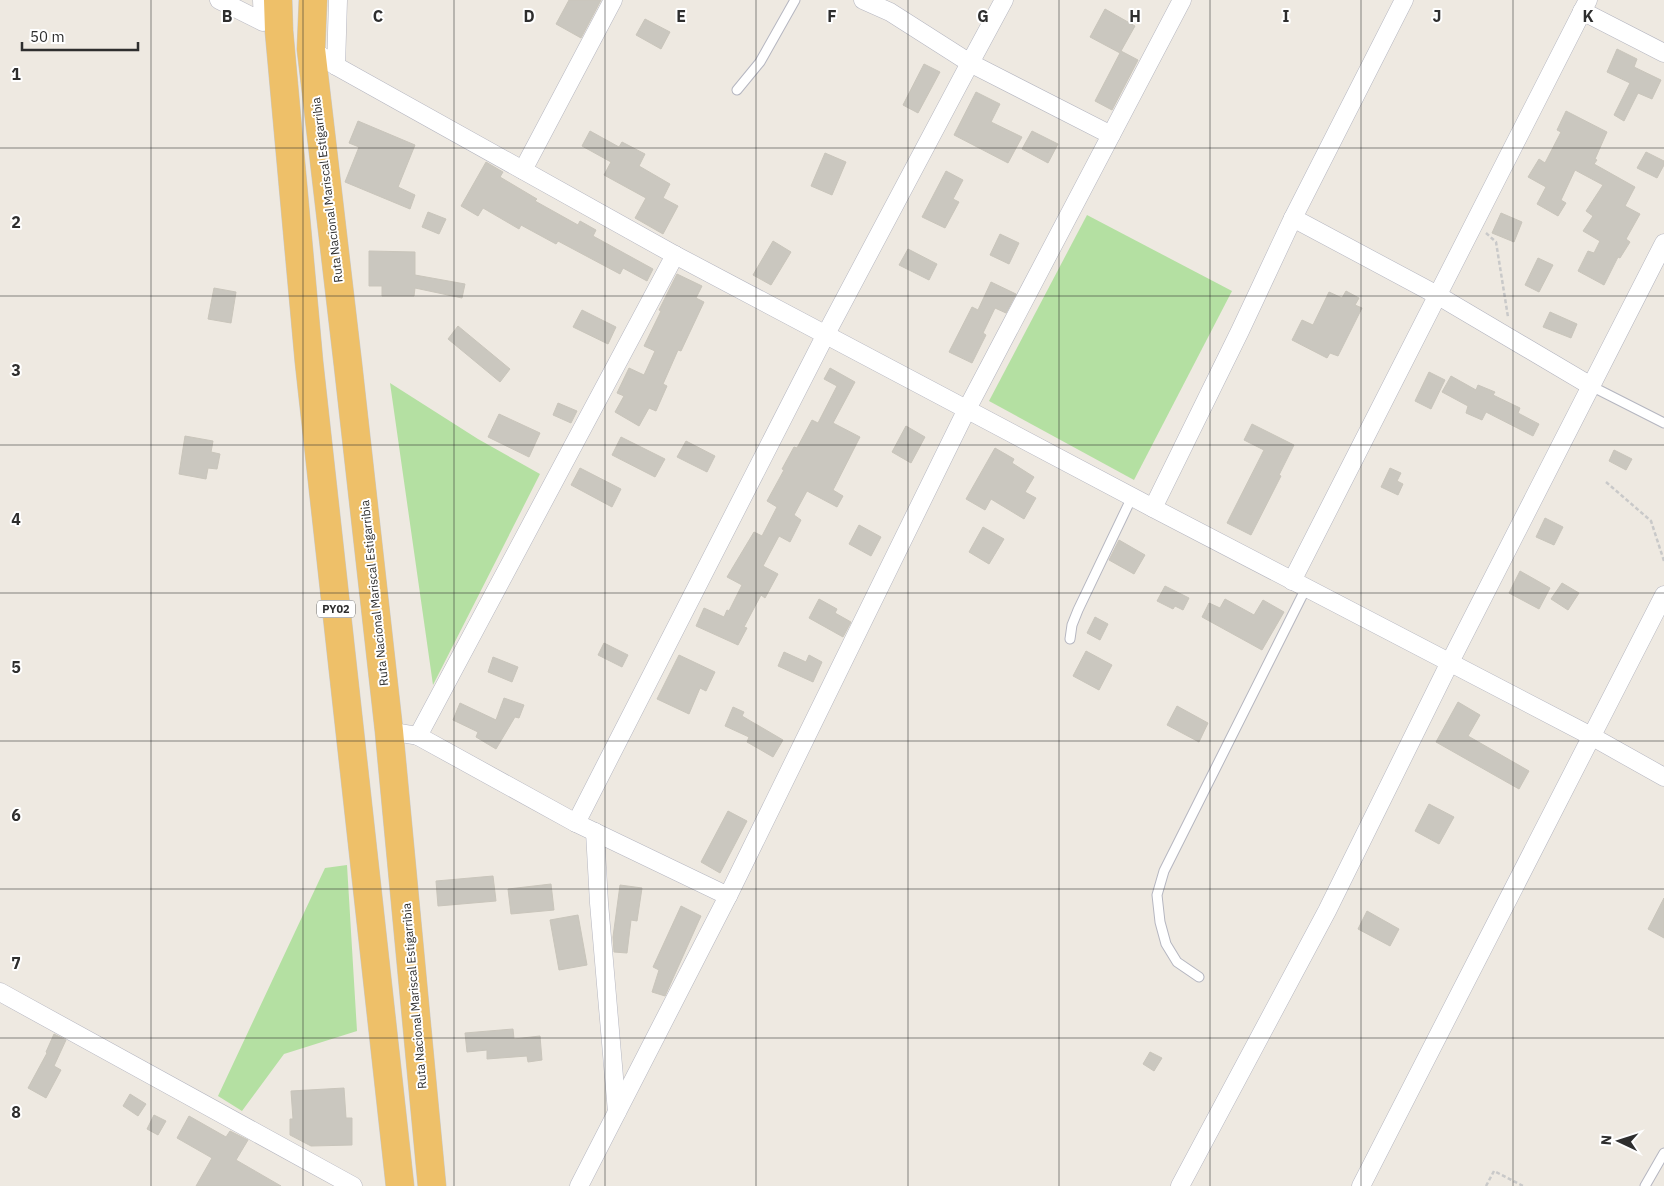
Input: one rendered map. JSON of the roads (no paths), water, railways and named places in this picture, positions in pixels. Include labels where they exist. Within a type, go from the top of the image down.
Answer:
[{"type":"highway","name":"Ruta Nacional Mariscal Estigarribia","points":[[313,0],[310,48],[389,731],[432,1186]]},
{"type":"highway","name":"PY02","points":[[270,11],[279,31],[310,362],[400,1186]]},
{"type":"street","points":[[219,0],[270,11]]},
{"type":"street","points":[[262,0],[270,11]]},
{"type":"street","points":[[336,66],[338,0]]},
{"type":"street","points":[[524,170],[613,0]]},
{"type":"street","points":[[863,0],[890,12],[970,63],[1111,135]]},
{"type":"street","points":[[576,823],[826,334],[1004,0]]},
{"type":"street","points":[[579,1186],[728,896],[967,409],[1182,0]]},
{"type":"street","points":[[1153,508],[1293,218],[1404,0]]},
{"type":"street","points":[[1299,584],[1437,295],[1585,5],[1664,53]]},
{"type":"street","points":[[310,48],[336,66],[675,255],[1132,497],[1591,736],[1664,777]]},
{"type":"street","points":[[1293,218],[1437,295],[1590,386]]},
{"type":"street","points":[[1180,1186],[1327,911],[1450,662],[1664,243]]},
{"type":"street","points":[[418,736],[675,255]]},
{"type":"street","points":[[1361,1186],[1664,595]]},
{"type":"street","points":[[389,731],[418,736],[576,823],[728,896]]},
{"type":"street","points":[[595,832],[599,903],[617,1112]]},
{"type":"street","points":[[0,992],[353,1186]]},
{"type":"lane","points":[[737,90],[760,62],[795,0]]},
{"type":"lane","points":[[1590,386],[1664,423]]},
{"type":"lane","points":[[1070,639],[1072,624],[1078,610],[1132,497]]},
{"type":"lane","points":[[1199,977],[1178,962],[1166,944],[1160,922],[1157,895],[1168,863],[1299,584]]},
{"type":"lane","points":[[1645,1186],[1664,1153]]}]
